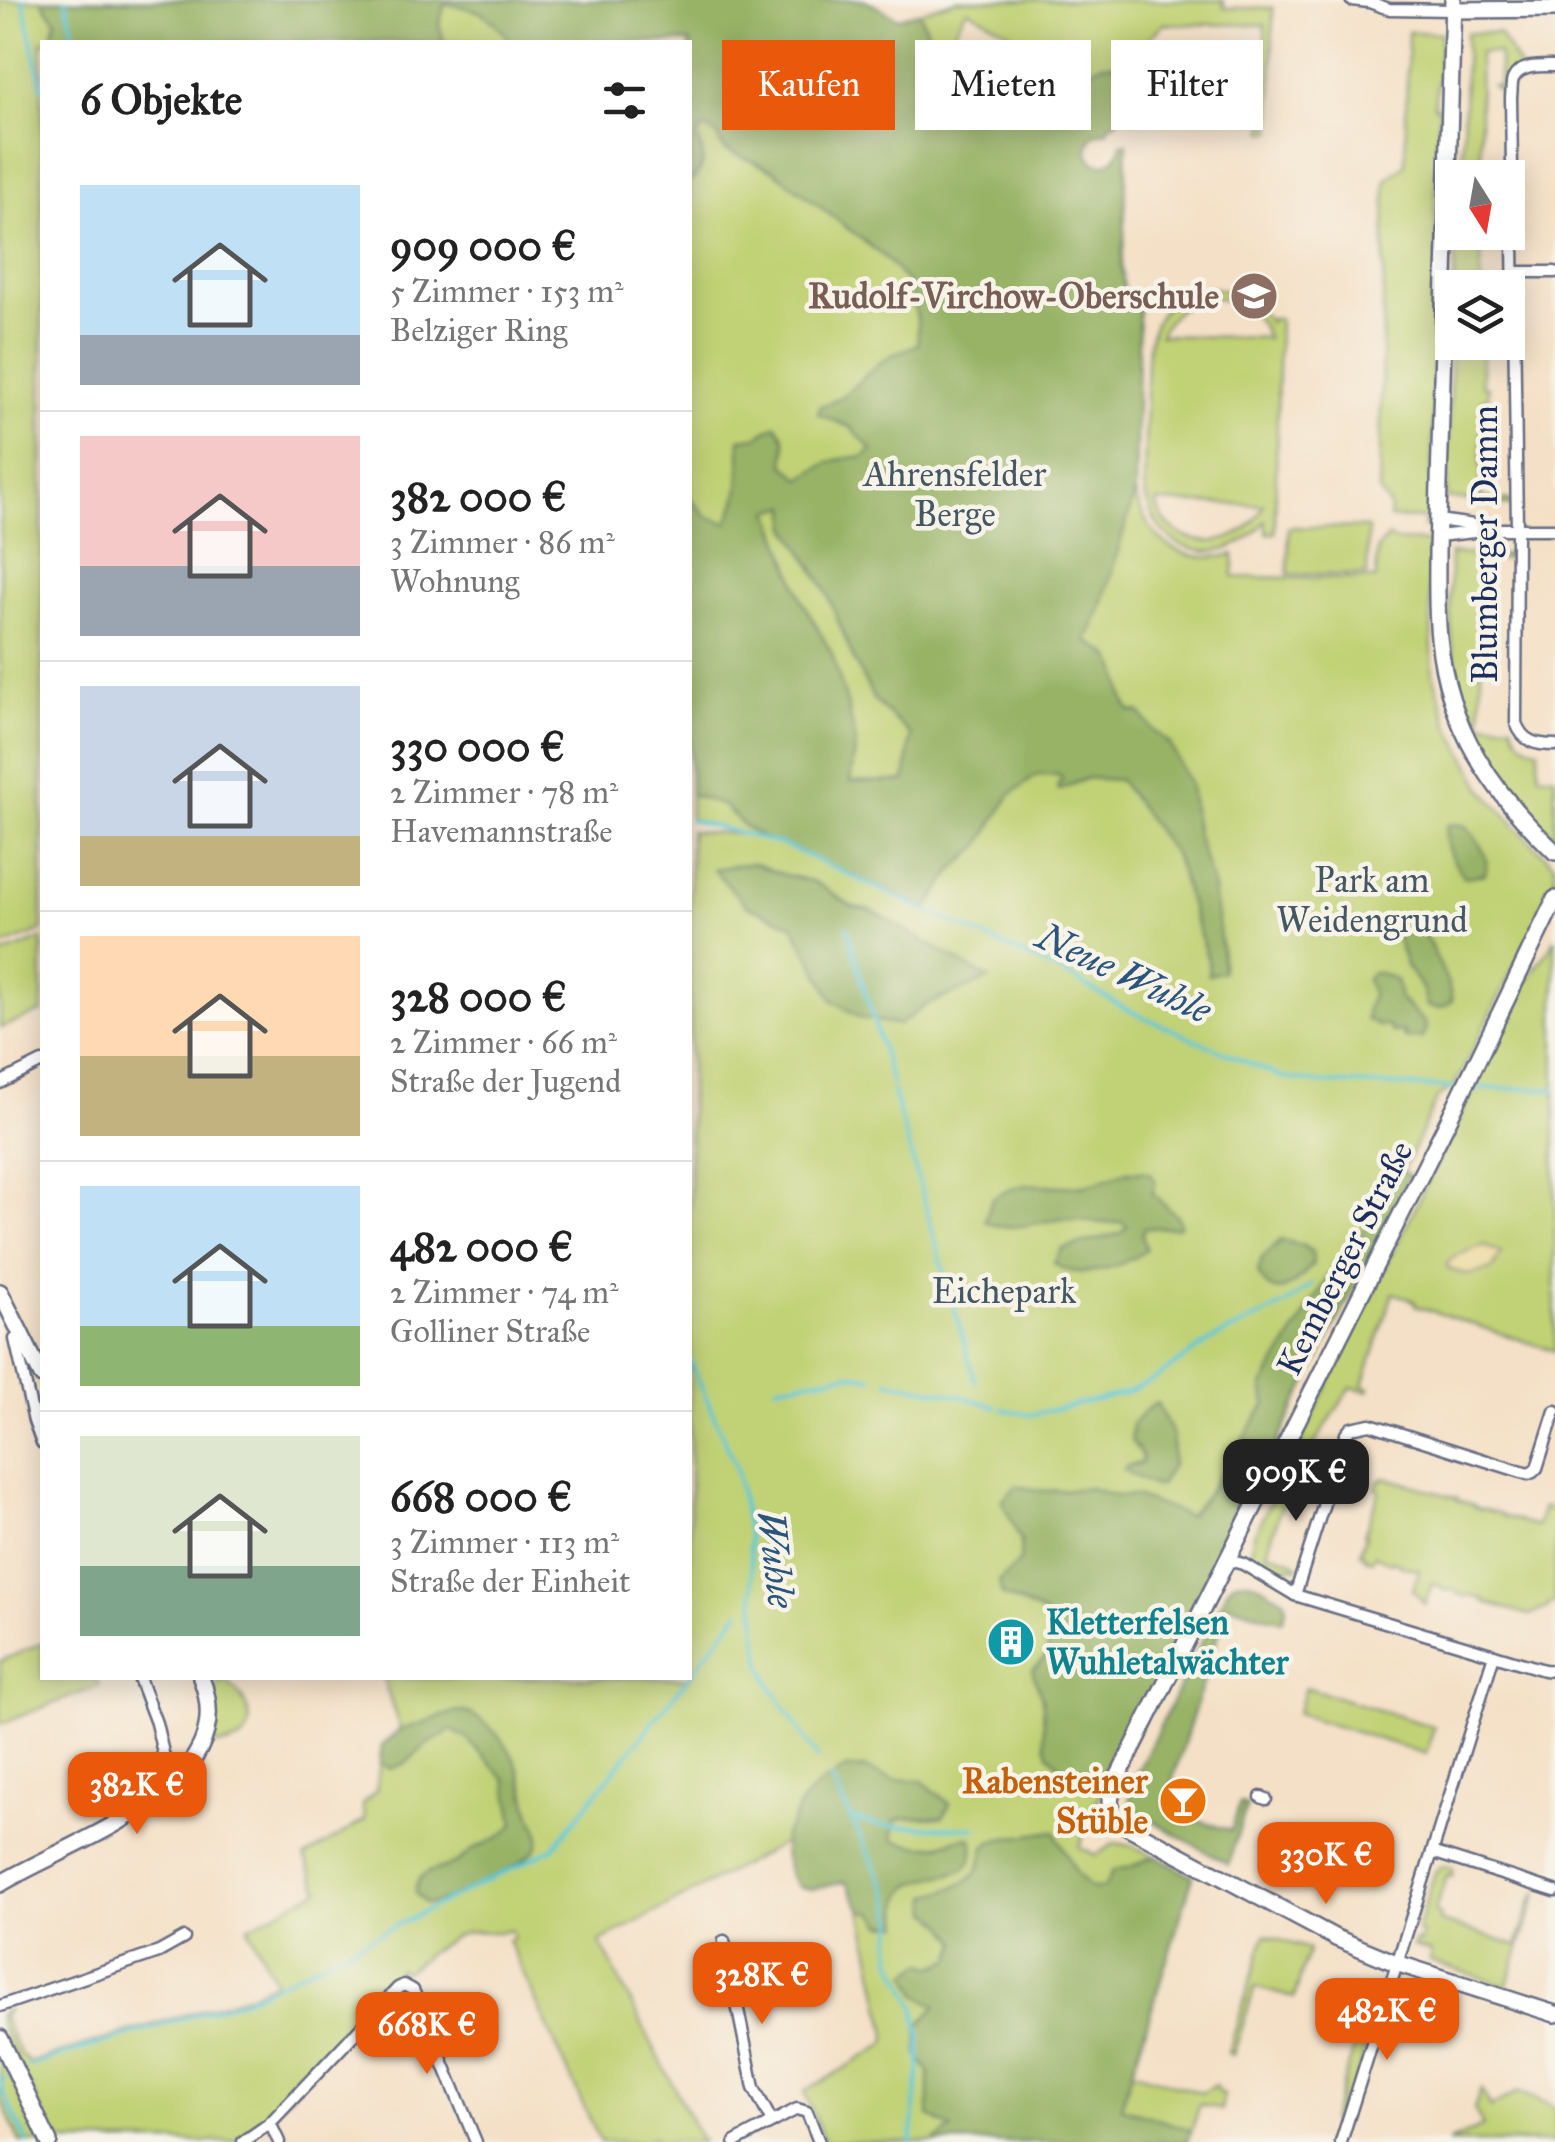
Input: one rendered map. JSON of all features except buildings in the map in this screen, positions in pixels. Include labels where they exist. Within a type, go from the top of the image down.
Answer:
[{"type":"main road","points":[[1453,5],[1555,9]]},
{"type":"main road","name":"Blumberger Damm","points":[[1453,5],[1438,635],[1452,704],[1468,744],[1496,788],[1555,852]]},
{"type":"main road","name":"Kemberger Straße","points":[[1396,1964],[1336,1938],[1128,1827],[1111,1810],[1110,1795],[1452,1114],[1555,898]]},
{"type":"main road","points":[[0,1292],[40,1372]]},
{"type":"main road","points":[[0,1884],[124,1818],[174,1781],[196,1758],[207,1732],[208,1706],[202,1680]]},
{"type":"main road","points":[[1396,1964],[1555,2014]]},
{"type":"main road","points":[[0,2038],[49,2142]]},
{"type":"street","points":[[1351,0],[1370,1],[1389,9],[1453,5]]},
{"type":"street","name":"Blumberger Damm","points":[[1515,270],[1514,78],[1532,66],[1555,66]]},
{"type":"street","points":[[1525,272],[1555,272]]},
{"type":"street","name":"Blumberger Damm","points":[[1516,360],[1516,723],[1524,738],[1534,744],[1555,744]]},
{"type":"street","points":[[1438,528],[1462,522],[1501,529]]},
{"type":"street","points":[[1438,528],[1466,534],[1501,529],[1555,529]]},
{"type":"street","points":[[0,1083],[40,1063]]},
{"type":"street","points":[[15,1339],[40,1437]]},
{"type":"street","points":[[1295,1594],[1346,1434],[1352,1428],[1370,1424],[1528,1474],[1537,1468],[1555,1410]]},
{"type":"street","points":[[1228,1560],[1244,1564],[1295,1594],[1544,1670],[1555,1670]]},
{"type":"street","points":[[1341,2142],[1494,1655]]},
{"type":"street","points":[[140,1680],[156,1723],[167,1770],[174,1781]]},
{"type":"street","points":[[1432,1852],[1555,1891]]},
{"type":"street","points":[[0,2006],[160,1952],[184,1938]]},
{"type":"street","points":[[724,1941],[754,2088],[772,2122]]},
{"type":"street","points":[[243,2142],[270,2122],[404,1986],[413,1990],[476,2142]]},
{"type":"street","points":[[736,2142],[797,2109],[807,2112],[819,2142]]},
{"type":"street","points":[[270,2122],[279,2142]]},
{"type":"green space","points":[[0,0],[865,0],[935,40],[915,40],[915,130],[1065,130],[1118,548],[1135,493],[1149,526],[1159,538],[1199,557],[1234,554],[1234,577],[1376,579],[1377,549],[1389,537],[1393,541],[1428,542],[1433,674],[1450,728],[1485,792],[1555,865],[1555,885],[1454,1087],[1437,1098],[1265,1468],[1258,1481],[1253,1478],[1232,1521],[1237,1523],[1099,1796],[1079,1847],[1096,1855],[1115,1843],[1133,1846],[1193,1876],[1132,2071],[1201,2093],[1215,2085],[1224,2094],[1221,2110],[1200,2104],[1188,2142],[825,2142],[804,2092],[886,2044],[887,2035],[862,1910],[815,1826],[600,1942],[702,2142],[656,2142],[653,2137],[643,2142],[600,2142],[508,1940],[514,1937],[510,1930],[460,1934],[404,1972],[399,1968],[393,1975],[397,1979],[270,2116],[233,2142],[55,2142],[0,2025],[0,2014],[8,2009],[3,2017],[20,2054],[29,2063],[246,1996],[275,1981],[248,1927],[319,1890],[305,1857],[365,1820],[362,1804],[376,1791],[382,1746],[400,1729],[384,1680],[692,1680],[692,831],[741,834],[692,821],[692,40],[40,40],[40,932],[0,947]]},
{"type":"green space","name":"Ahrensfelder Berge","points":[[42,0],[865,0],[898,18],[919,12],[927,31],[938,40],[915,40],[915,130],[1091,130],[1091,70],[1111,64],[1111,125],[1107,131],[1094,134],[1088,152],[1091,159],[1104,164],[1127,143],[1121,266],[1126,306],[1139,306],[1135,493],[1100,611],[1087,641],[1112,658],[1130,711],[1140,713],[1170,744],[1190,785],[1196,833],[1212,883],[1223,971],[1208,975],[1209,964],[1175,856],[1119,780],[1087,778],[1059,790],[1060,775],[1037,775],[1010,795],[979,847],[953,870],[927,909],[766,840],[745,827],[724,806],[692,795],[692,500],[708,517],[727,523],[738,492],[740,439],[756,437],[776,425],[786,448],[784,464],[801,479],[830,462],[863,457],[872,450],[850,427],[818,414],[820,406],[840,397],[887,358],[918,344],[917,318],[908,283],[883,256],[773,170],[726,150],[719,136],[705,128],[696,137],[703,156],[692,181],[692,40],[510,40],[483,14],[445,4],[439,25],[444,40],[51,40],[56,20]],"holes":[[[788,506],[788,527],[826,590],[874,700],[911,735],[905,781],[850,782],[856,743],[848,707],[832,654],[802,600],[770,511]]]},
{"type":"green space","points":[[956,0],[1219,0],[1224,1],[1224,8],[1273,8],[1272,131],[1265,131],[1265,25],[1164,24],[1147,40],[1111,40],[1111,64],[1091,70],[1091,40],[1023,40],[967,9],[949,40],[936,40],[927,31],[919,12]]},
{"type":"green space","points":[[1408,32],[1441,33],[1434,106],[1439,107],[1435,160],[1438,252],[1430,523],[1424,527],[1424,519],[1389,518],[1390,507],[1379,491],[1386,180],[1405,165]]},
{"type":"green space","points":[[1466,33],[1499,33],[1519,67],[1509,86],[1499,92],[1493,86],[1499,86],[1499,53],[1479,53],[1481,160],[1462,160]]},
{"type":"green space","points":[[1456,250],[1487,250],[1481,253],[1481,270],[1455,270]]},
{"type":"green space","points":[[1211,288],[1229,291],[1251,302],[1269,322],[1279,319],[1275,533],[1267,533],[1265,521],[1248,538],[1211,552],[1175,541],[1161,528],[1150,510],[1144,487],[1149,343],[1161,313],[1189,293]],"holes":[[[1210,297],[1245,308],[1267,338],[1160,335],[1179,309]],[[1156,502],[1262,505],[1263,505],[1254,521],[1240,533],[1207,541],[1190,539],[1175,531],[1163,519]]]},
{"type":"green space","points":[[1451,360],[1482,360],[1482,386],[1488,387],[1488,398],[1482,399],[1481,498],[1509,501],[1511,506],[1447,498]]},
{"type":"green space","points":[[1289,527],[1368,528],[1367,575],[1288,574]]},
{"type":"green space","points":[[1450,554],[1511,555],[1507,559],[1481,560],[1481,723],[1512,724],[1521,740],[1538,749],[1539,775],[1555,776],[1555,836],[1503,778],[1473,724],[1463,697],[1453,644]]},
{"type":"green space","points":[[1447,825],[1466,826],[1485,854],[1485,874],[1464,877],[1456,865],[1447,846],[1446,832]]},
{"type":"green space","points":[[752,863],[815,882],[853,907],[871,910],[989,979],[926,1005],[899,1025],[861,1018],[833,1000],[793,925],[746,905],[713,869]]},
{"type":"green space","points":[[1402,915],[1421,930],[1438,960],[1452,1000],[1444,1007],[1427,1006],[1423,990],[1406,966],[1393,925]]},
{"type":"green space","points":[[40,940],[40,1013],[0,1028],[0,955]]},
{"type":"green space","points":[[1555,940],[1555,1351],[1416,1306],[1415,1301],[1393,1293],[1363,1385],[1368,1391],[1351,1387],[1310,1451],[1292,1500],[1284,1498],[1267,1552],[1299,1567],[1267,1563],[1251,1551],[1254,1535],[1526,982]]},
{"type":"green space","points":[[1372,973],[1396,980],[1400,999],[1425,1023],[1422,1038],[1404,1038],[1403,1031],[1392,1032],[1388,1026],[1378,1026],[1366,1019],[1372,995],[1367,979]]},
{"type":"green space","points":[[1393,1165],[1410,1176],[1258,1481],[1253,1478],[1232,1521],[1237,1523],[1232,1534],[1117,1767],[1089,1789],[1078,1786],[1046,1749],[1042,1700],[1032,1670],[1047,1656],[1050,1627],[1044,1614],[1002,1595],[999,1582],[1020,1561],[1021,1541],[1002,1501],[1016,1486],[1045,1491],[1090,1488],[1115,1496],[1135,1496],[1188,1516],[1205,1497],[1266,1404],[1263,1386],[1328,1276],[1358,1244]]},
{"type":"green space","points":[[1128,1171],[1149,1172],[1155,1180],[1153,1194],[1177,1216],[1180,1224],[1144,1228],[1146,1250],[1125,1262],[1088,1272],[1075,1272],[1054,1263],[1062,1249],[1121,1233],[1127,1226],[1122,1222],[1065,1219],[1004,1227],[985,1221],[992,1199],[1015,1188],[1082,1186]]},
{"type":"green space","points":[[1281,1240],[1312,1252],[1313,1264],[1293,1284],[1278,1290],[1264,1282],[1258,1272],[1262,1258]]},
{"type":"green space","points":[[1157,1403],[1173,1436],[1172,1465],[1160,1486],[1123,1470],[1142,1463],[1131,1440],[1132,1424]]},
{"type":"green space","points":[[1384,1477],[1537,1526],[1543,1507],[1555,1511],[1555,1602],[1529,1615],[1432,1584],[1425,1604],[1413,1590],[1419,1570],[1375,1555],[1372,1560],[1365,1558],[1360,1553],[1380,1490],[1376,1489]]},
{"type":"green space","points":[[1244,1580],[1285,1600],[1286,1610],[1282,1621],[1228,1604],[1172,1781],[1171,1802],[1183,1806],[1181,1815],[1231,1831],[1240,1803],[1247,1805],[1228,1864],[1135,1811],[1130,1795],[1139,1769],[1229,1587]]},
{"type":"green space","points":[[40,1644],[40,1680],[96,1680],[99,1686],[0,1724],[0,1661]]},
{"type":"green space","points":[[226,1681],[243,1700],[250,1721],[242,1738],[217,1745],[212,1740],[216,1716],[213,1692],[219,1682]]},
{"type":"green space","points":[[1305,1687],[1434,1727],[1426,1754],[1297,1714]]},
{"type":"green space","points":[[458,1711],[476,1717],[509,1750],[520,1772],[539,1841],[534,1851],[511,1867],[464,1891],[426,1904],[415,1893],[419,1879],[458,1862],[514,1824],[506,1780],[466,1738],[451,1730],[405,1764],[391,1768],[380,1764],[382,1746],[400,1730]]},
{"type":"green space","points":[[864,1768],[895,1780],[921,1780],[950,1804],[943,1817],[895,1821],[895,1840],[928,1846],[972,1838],[973,1855],[967,1866],[907,1888],[900,1903],[900,1925],[883,1924],[875,1913],[862,1910],[846,1882],[812,1889],[799,1887],[790,1875],[784,1853],[784,1836],[804,1799],[839,1773]]},
{"type":"green space","points":[[1054,1831],[1077,1873],[1091,1888],[1104,1888],[1113,1870],[1155,1856],[1193,1876],[1121,2107],[1191,2130],[1188,2142],[934,2142],[952,2129],[929,2116],[929,2072],[918,2055],[917,2028],[936,2006],[919,1996],[908,1974],[922,1963],[935,1966],[952,1959],[958,1942],[930,1912],[929,1896],[973,1876],[991,1842]]},
{"type":"green space","points":[[1443,1866],[1452,1868],[1452,1877],[1447,1876],[1434,1912],[1440,1915],[1439,1921],[1517,1946],[1538,1891],[1507,1986],[1438,1964],[1429,1960],[1431,1952],[1413,1946],[1415,1941],[1420,1942],[1422,1933],[1417,1931],[1435,1872]]},
{"type":"green space","points":[[1265,1935],[1309,1949],[1294,1998],[1255,1987],[1233,2055],[1228,2053]]},
{"type":"green space","points":[[1365,2021],[1372,2026],[1341,2126],[1335,2127],[1331,2121]]},
{"type":"green space","points":[[0,2053],[43,2142],[20,2142],[0,2098]]},
{"type":"green space","points":[[1481,2089],[1491,2107],[1518,2092],[1555,2107],[1555,2142],[1448,2142],[1483,2126],[1474,2109]]},
{"type":"sand","points":[[1484,1245],[1501,1253],[1492,1269],[1468,1275],[1448,1269],[1447,1263],[1457,1255]]},
{"type":"waterway","name":"Wuhle","points":[[23,0],[40,79]]},
{"type":"waterway","name":"Neue Wuhle","points":[[66,0],[76,40]]},
{"type":"waterway","name":"Neue Wuhle","points":[[692,821],[784,845],[1069,976],[1130,1011],[1281,1077],[1320,1083],[1460,1088]]},
{"type":"waterway","points":[[847,927],[892,1085]]},
{"type":"waterway","name":"Neue Wuhle","points":[[1470,1088],[1555,1089]]},
{"type":"waterway","points":[[893,1091],[975,1381]]},
{"type":"waterway","points":[[1003,1409],[1030,1415],[1126,1393],[1153,1380],[1210,1341],[1288,1303],[1312,1284]]},
{"type":"waterway","name":"Wuhle","points":[[692,1365],[736,1467],[749,1538],[762,1665],[772,1688],[818,1759]]},
{"type":"waterway","points":[[776,1386],[849,1374],[873,1378]]},
{"type":"waterway","points":[[888,1381],[996,1407]]},
{"type":"waterway","points":[[692,1672],[740,1611]]},
{"type":"waterway","points":[[28,2066],[246,1999],[552,1849],[686,1680]]},
{"type":"waterway","name":"Wuhle","points":[[831,1778],[889,1894],[895,1922],[892,1958],[915,2006],[920,2062],[911,2142]]},
{"type":"waterway","points":[[853,1819],[883,1826],[977,1828]]},
{"type":"waterway","points":[[4,2077],[3,2092],[27,2142]]},
{"type":"place","name":"Rudolf-Virchow-Oberschule","points":[[1254,296]]},
{"type":"place","name":"Kletterfelsen Wuhletalwächter","points":[[1011,1642]]},
{"type":"place","name":"Rabensteiner Stüble","points":[[1183,1801]]},
{"type":"park label","name":"Park am Weidengrund","points":[[1372,900]]},
{"type":"park label","name":"Eichepark","points":[[1004,1291]]}]
